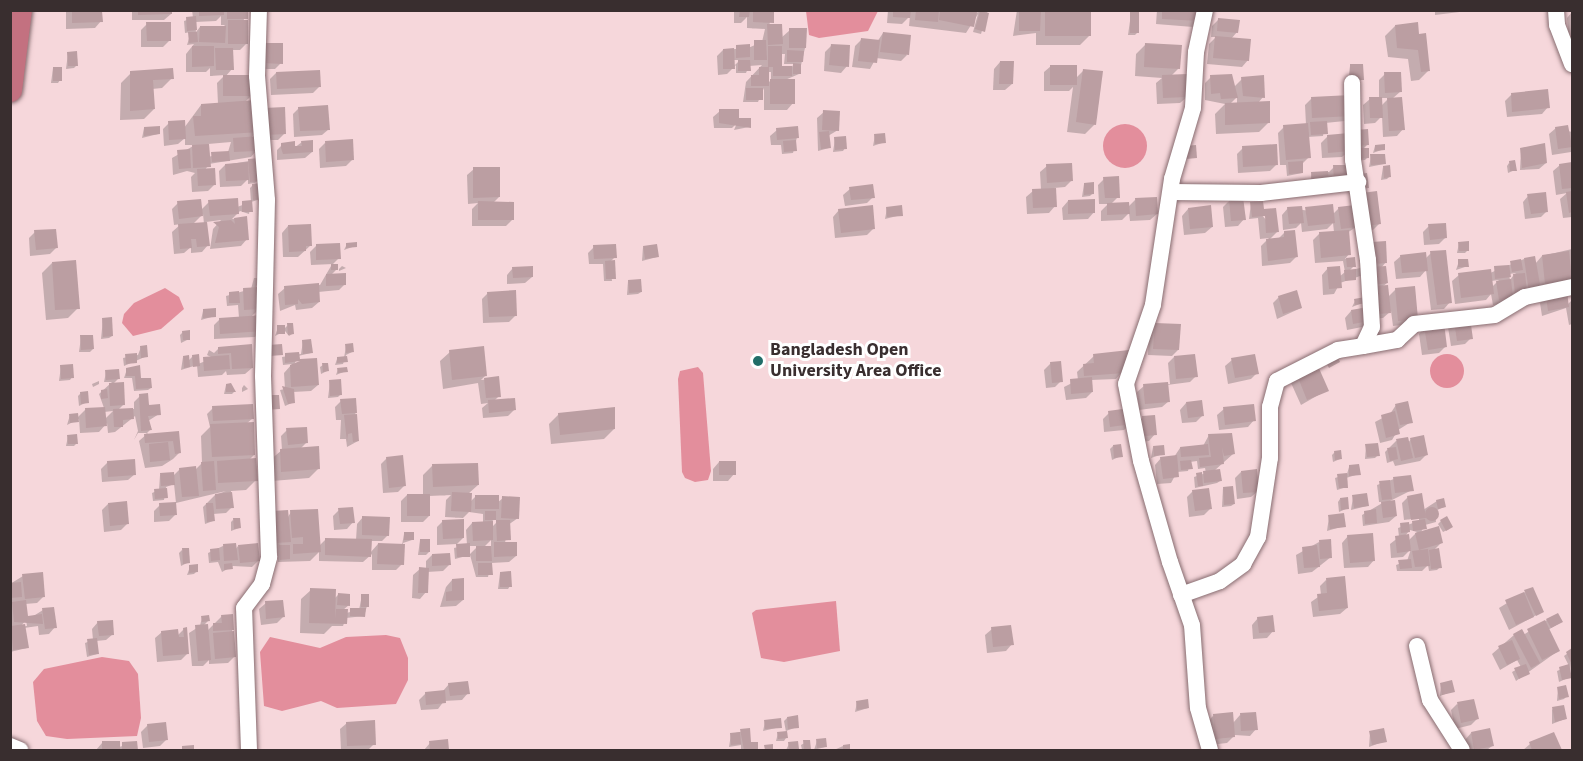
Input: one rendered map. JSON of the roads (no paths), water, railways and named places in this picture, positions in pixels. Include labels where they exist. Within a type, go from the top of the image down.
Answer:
[{"type":"highway","points":[[10,90],[20,10]]},
{"type":"street","points":[[249,750],[244,608],[262,584],[269,557],[263,376],[267,200],[257,76],[259,10]]},
{"type":"street","points":[[1205,10],[1196,52],[1193,108],[1180,144],[1153,305],[1126,384],[1141,461],[1192,625],[1198,708],[1210,750]]},
{"type":"street","points":[[1556,10],[1557,25],[1572,64]]},
{"type":"street","points":[[1352,83],[1353,160],[1368,260],[1372,327],[1363,346]]},
{"type":"street","points":[[1171,192],[1262,193],[1358,182]]},
{"type":"street","points":[[1181,595],[1220,581],[1243,564],[1258,537],[1270,458],[1270,407],[1277,381],[1338,350],[1397,340],[1414,324],[1495,315],[1525,297],[1572,287]]},
{"type":"street","points":[[1417,646],[1430,700],[1462,750]]},
{"type":"street","points":[[10,746],[20,750]]},
{"type":"place","name":"Bangladesh Open University Area Office","points":[[758,361]]}]
